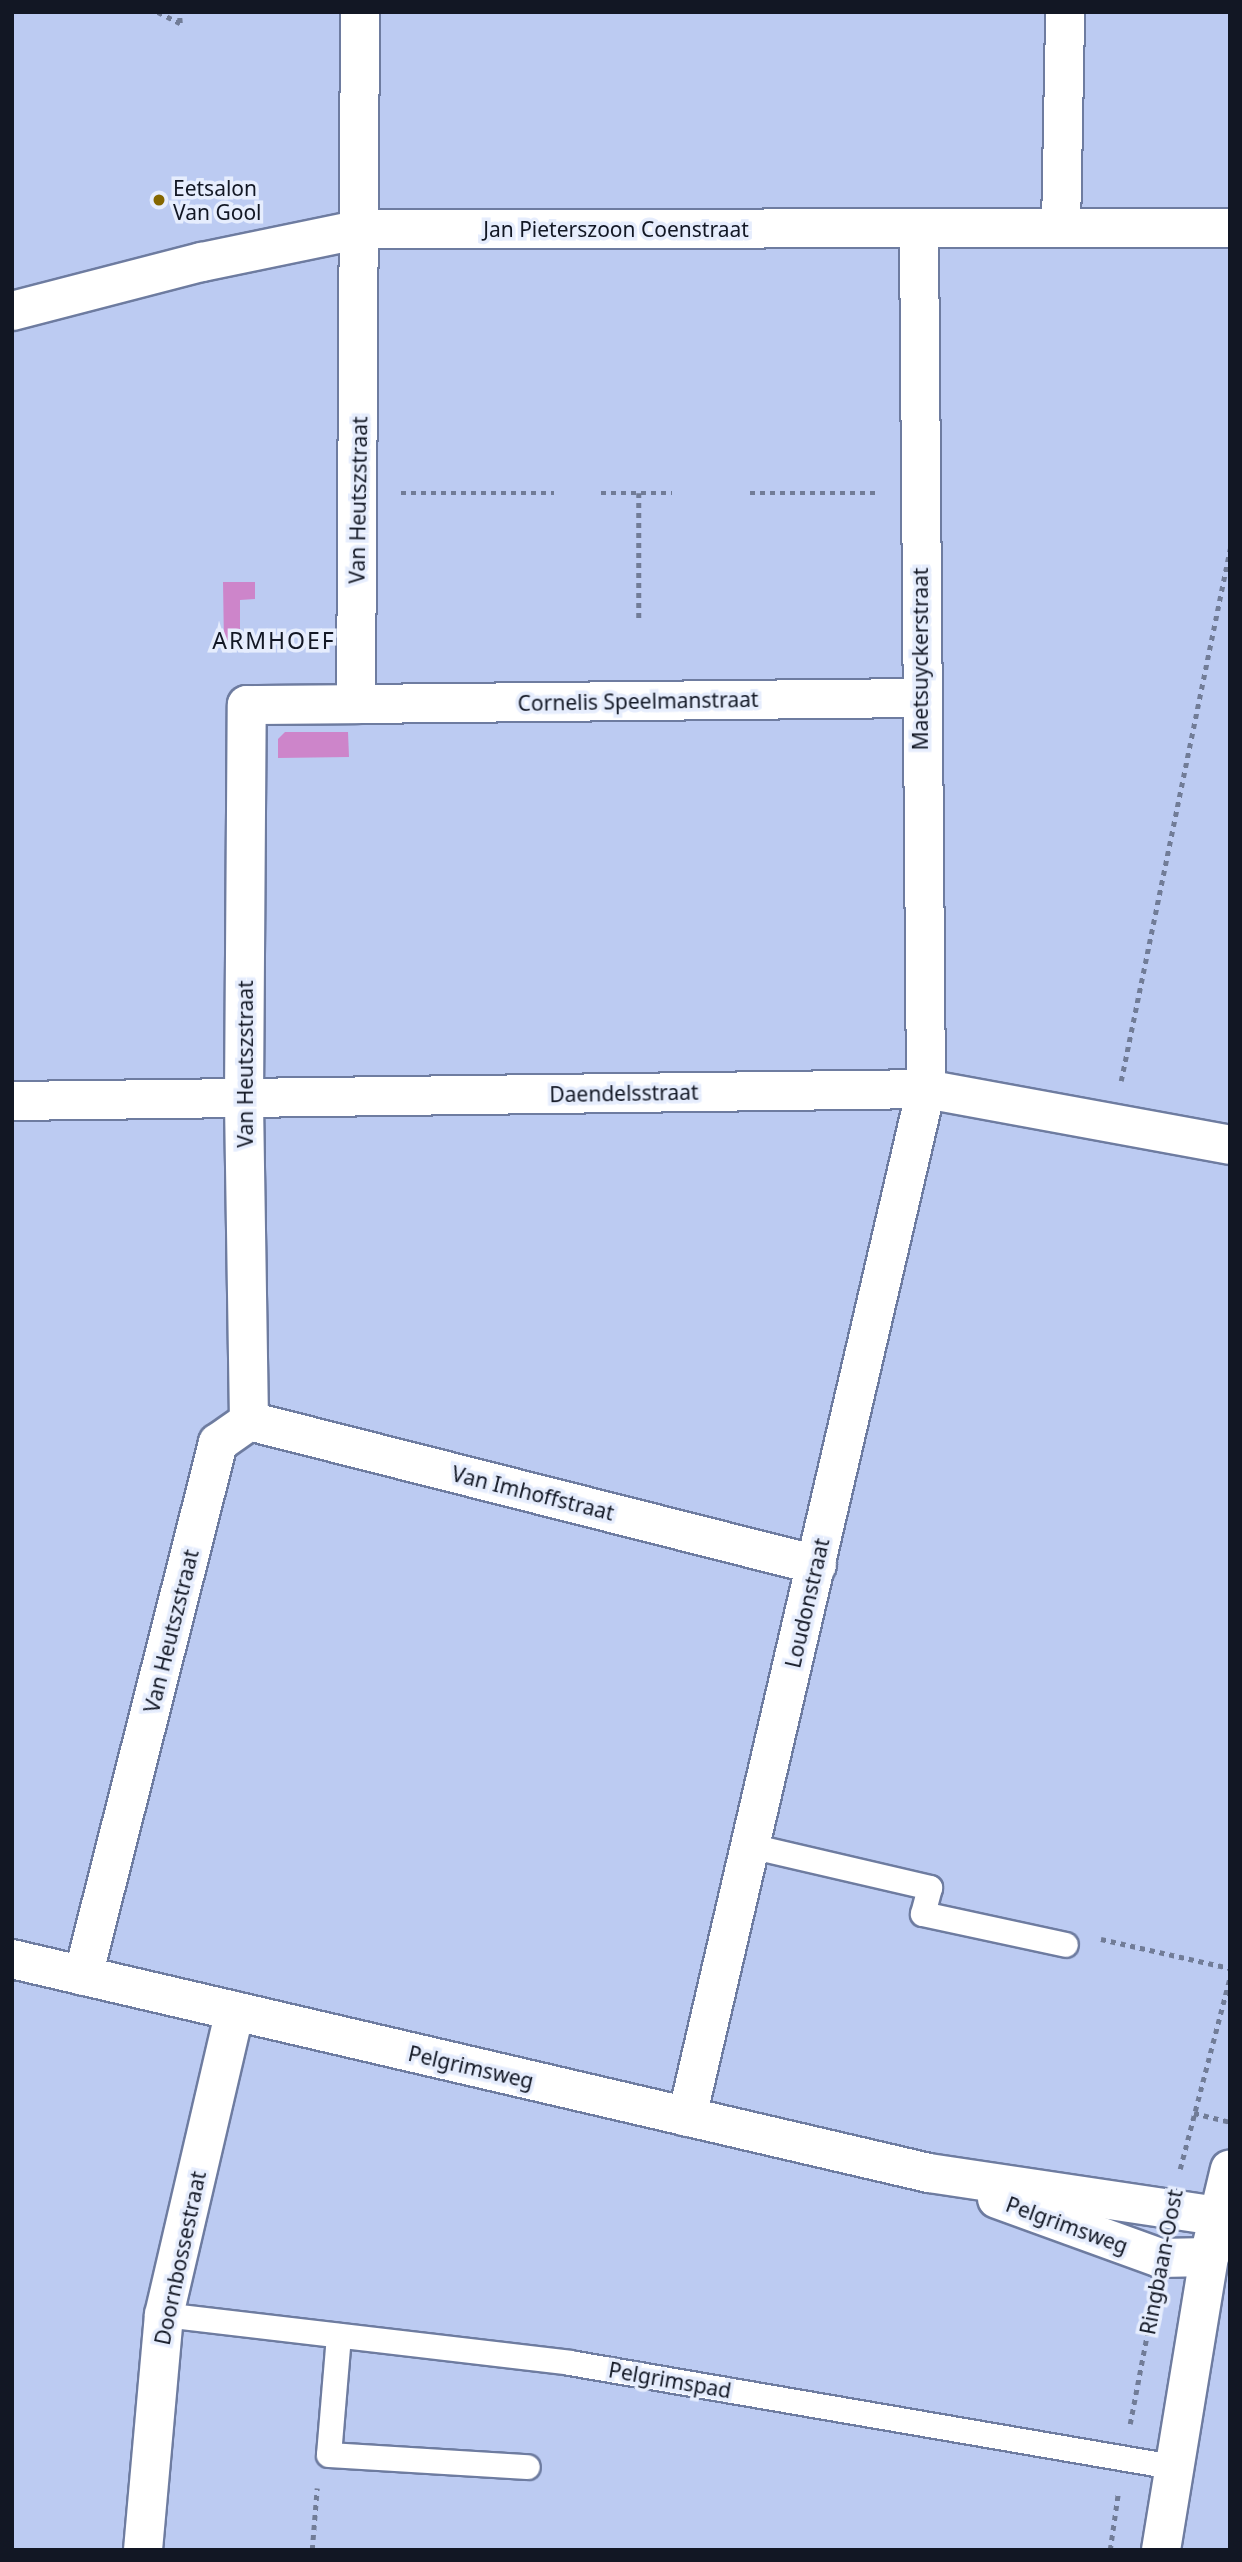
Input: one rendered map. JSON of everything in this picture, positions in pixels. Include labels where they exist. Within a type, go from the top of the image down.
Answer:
[{"type":"street","name":"Van Heutszstraat","points":[[83,1976],[218,1443],[249,1421],[244,1098],[247,705],[356,704],[360,12]]},
{"type":"street","points":[[1061,228],[1065,12]]},
{"type":"street","name":"Maetsuyckerstraat","points":[[919,228],[920,698],[926,1089]]},
{"type":"street","name":"Jan Pieterszoon Coenstraat","points":[[12,311],[202,262],[360,229],[1230,228]]},
{"type":"street","name":"Cornelis Speelmanstraat","points":[[356,704],[920,698]]},
{"type":"street","name":"Daendelsstraat","points":[[12,1101],[926,1089],[1230,1145]]},
{"type":"street","name":"Loudonstraat","points":[[687,2117],[926,1089]]},
{"type":"street","name":"Van Imhoffstraat","points":[[249,1421],[817,1564]]},
{"type":"street","name":"Pelgrimsweg","points":[[12,1959],[929,2173],[1170,2209],[1222,2234]]},
{"type":"street","name":"Doornbossestraat","points":[[143,2550],[164,2315],[235,2011]]},
{"type":"street","points":[[1161,2550],[1173,2467],[1222,2234],[1230,2169]]},
{"type":"street","name":"Pelgrimsweg","points":[[929,2173],[1160,2258],[1222,2234]]},
{"type":"lane","points":[[750,1846],[930,1888],[923,1914],[1066,1945]]},
{"type":"lane","name":"Pelgrimspad","points":[[164,2315],[570,2363],[1173,2467]]},
{"type":"lane","points":[[339,2336],[329,2455],[528,2467]]},
{"type":"path","points":[[158,12],[180,23],[179,12]]},
{"type":"path","points":[[358,492],[554,494]]},
{"type":"path","points":[[750,493],[920,492]]},
{"type":"path","points":[[601,493],[672,493]]},
{"type":"path","points":[[639,493],[639,620]]},
{"type":"path","points":[[1113,1123],[1230,548]]},
{"type":"path","points":[[1066,1945],[1069,1932],[1230,1968]]},
{"type":"path","name":"Ringbaan-Oost","points":[[1170,2209],[1230,1977]]},
{"type":"path","points":[[1194,2113],[1230,2122]]},
{"type":"path","name":"Ringbaan-Oost","points":[[1110,2550],[1123,2458],[1160,2258]]},
{"type":"path","points":[[313,2550],[318,2470],[329,2455]]},
{"type":"shaded area","points":[[223,582],[255,582],[255,599],[240,600],[240,645],[224,645]]},
{"type":"shaded area","points":[[285,732],[348,732],[349,757],[278,758],[278,739]]},
{"type":"place","name":"Eetsalon Van Gool","points":[[159,200]]},
{"type":"district","name":"ARMHOEF","points":[[274,640]]}]
